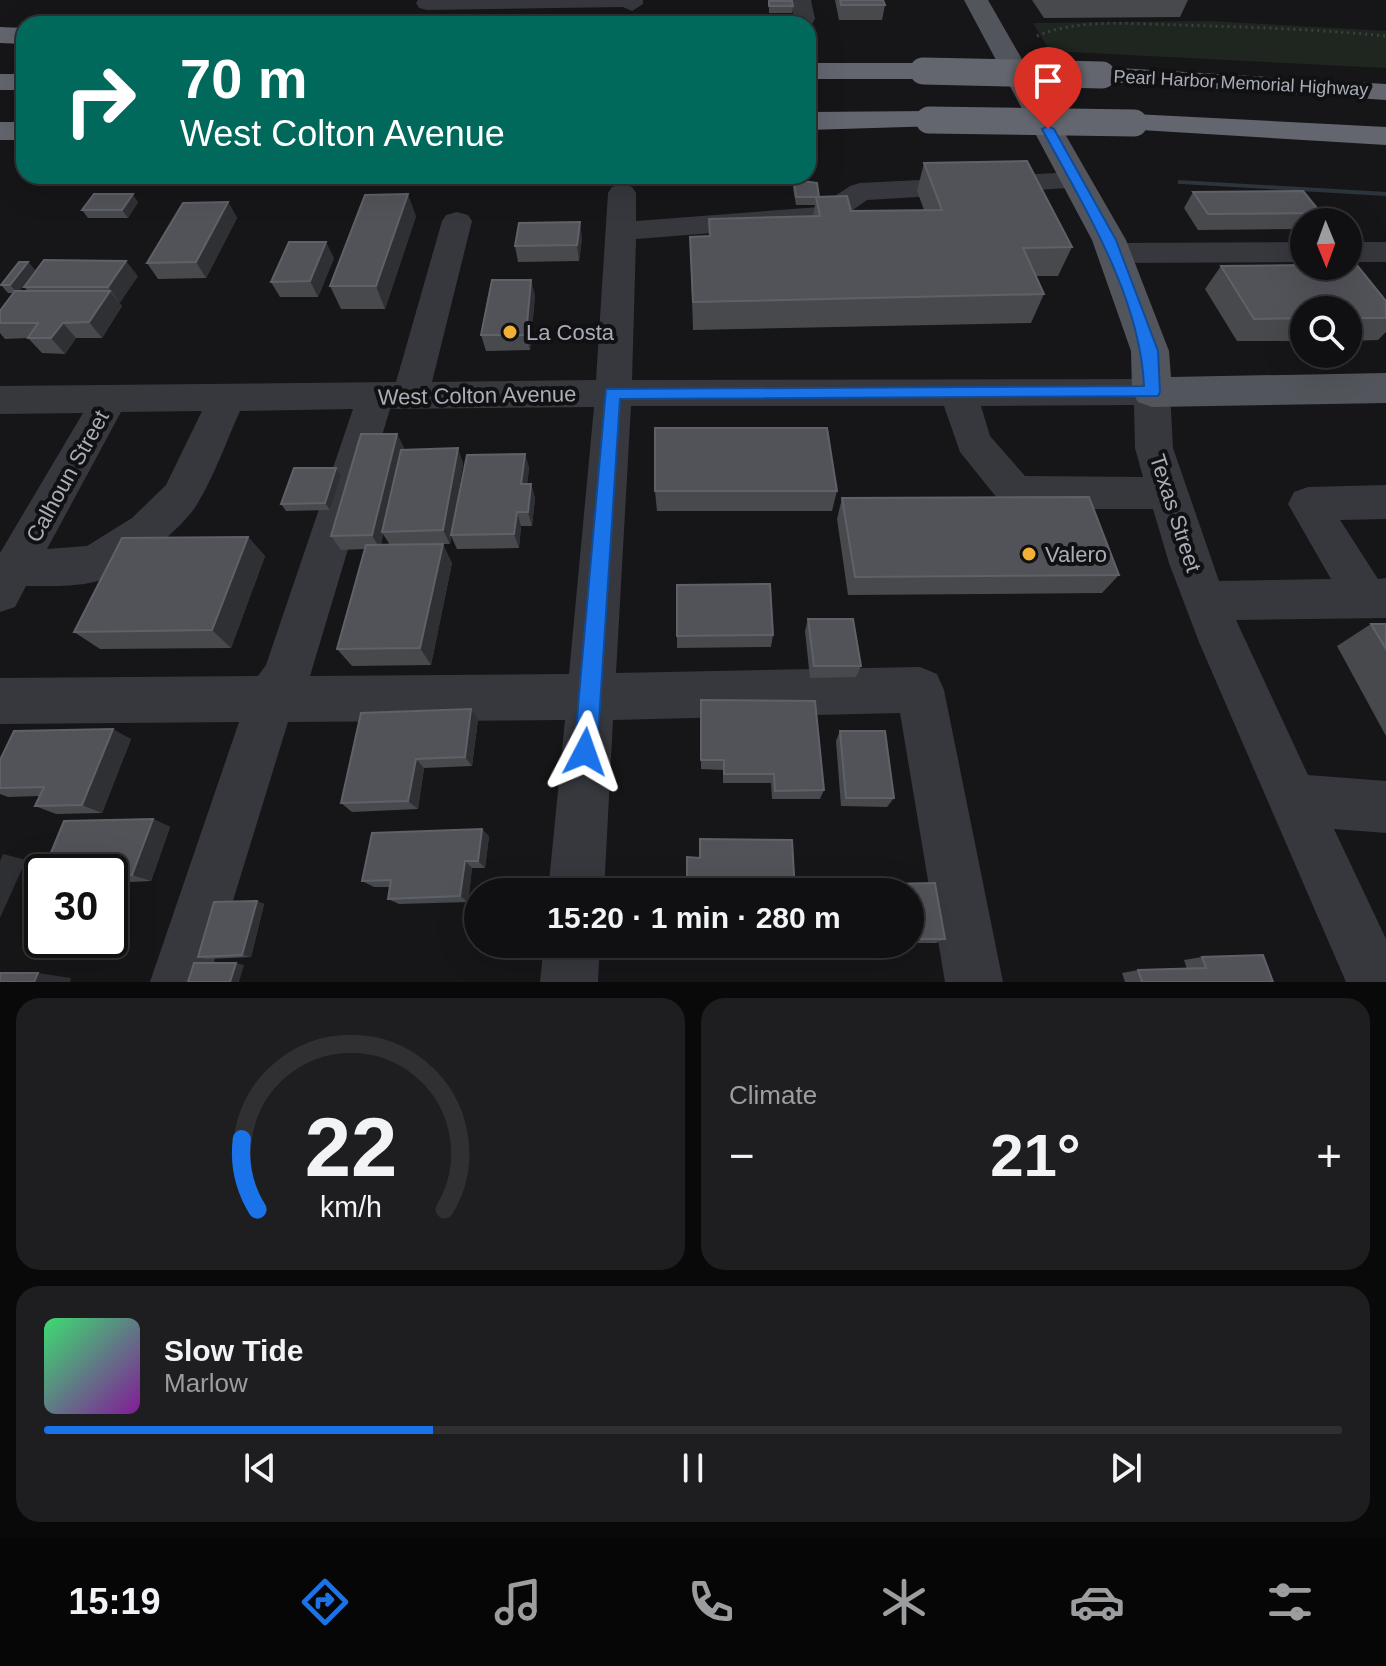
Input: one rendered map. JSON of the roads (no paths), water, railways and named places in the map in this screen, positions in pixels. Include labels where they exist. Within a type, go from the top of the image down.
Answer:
[{"type":"highway","name":"Pearl Harbor Memorial Highway","points":[[816,71],[1102,75],[1386,92]]},
{"type":"highway","points":[[816,121],[1134,123],[1386,136]]},
{"type":"main road","name":"Texas Street","points":[[976,0],[1114,253],[1150,351],[1152,392]]},
{"type":"main road","name":"West Colton Avenue","points":[[1152,392],[1386,388]]},
{"type":"street","points":[[427,3],[632,2]]},
{"type":"street","points":[[577,878],[612,393],[621,212],[827,215],[860,192],[1076,181]]},
{"type":"street","points":[[179,982],[272,697],[286,677],[457,221]]},
{"type":"street","points":[[1114,253],[1290,252]]},
{"type":"street","points":[[1362,252],[1386,252]]},
{"type":"street","points":[[958,391],[973,442],[1011,487],[1026,493],[1168,493]]},
{"type":"street","name":"West Colton Avenue","points":[[0,400],[612,393],[1152,392]]},
{"type":"street","name":"Texas Street","points":[[1152,392],[1152,439],[1206,601],[1376,982]]},
{"type":"street","points":[[8,580],[96,563],[147,530],[181,496],[227,398]]},
{"type":"street","name":"Calhoun Street","points":[[8,580],[109,400]]},
{"type":"street","points":[[1376,598],[1308,504],[1386,502]]},
{"type":"street","points":[[1206,601],[1376,598]]},
{"type":"street","points":[[0,701],[589,697],[920,690],[974,982]]},
{"type":"street","points":[[1294,800],[1386,807]]},
{"type":"street","points":[[569,982],[571,958]]},
{"type":"waterway","points":[[1181,182],[1386,194]]},
{"type":"place","name":"La Costa","points":[[510,332]]},
{"type":"place","name":"Valero","points":[[1029,554]]}]
